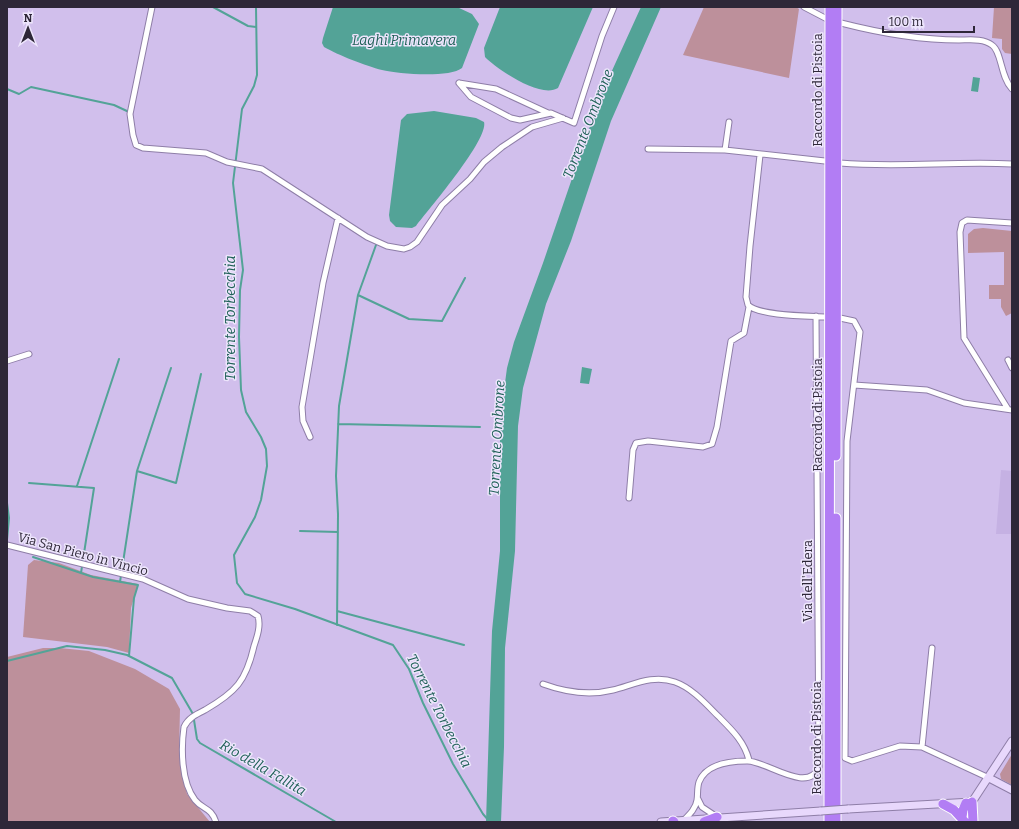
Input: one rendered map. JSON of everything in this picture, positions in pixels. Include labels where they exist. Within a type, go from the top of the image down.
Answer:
[{"type":"highway","name":"Raccordo di Pistoia","points":[[829,822],[830,7]]},
{"type":"highway","name":"Raccordo di Pistoia","points":[[836,822],[837,7]]},
{"type":"highway","points":[[963,819],[963,808],[969,802]]},
{"type":"highway","points":[[969,802],[973,822]]},
{"type":"highway","points":[[943,804],[954,810],[963,819]]},
{"type":"highway","points":[[704,822],[717,818]]},
{"type":"main road","points":[[661,822],[969,802],[989,778],[1012,741]]},
{"type":"main road","points":[[989,778],[1012,790]]},
{"type":"street","points":[[152,7],[130,114],[135,143],[143,148],[209,154],[266,171],[378,243],[400,249],[410,247],[420,238],[442,205],[458,192],[490,157],[525,131],[563,118]]},
{"type":"street","points":[[548,113],[496,89],[459,83],[471,97],[511,118],[520,120],[553,113],[574,123],[602,36],[614,7]]},
{"type":"street","points":[[804,7],[827,19]]},
{"type":"street","points":[[840,23],[897,36],[987,42],[996,50],[1003,75],[1012,89]]},
{"type":"street","points":[[725,150],[729,122]]},
{"type":"street","points":[[648,149],[725,150],[825,161]]},
{"type":"street","points":[[629,498],[633,450],[636,443],[648,441],[703,447],[712,444],[717,427],[731,341],[744,333],[749,307],[746,297],[760,154]]},
{"type":"street","points":[[840,163],[879,166],[977,162],[1012,164]]},
{"type":"street","points":[[310,438],[303,421],[302,407],[323,283],[338,218]]},
{"type":"street","points":[[1010,410],[964,338],[960,232],[962,222],[967,220],[1012,222]]},
{"type":"street","points":[[749,307],[782,314],[825,316]]},
{"type":"street","name":"Via dell'Edera","points":[[749,760],[784,774],[800,777],[814,774],[820,765],[816,316]]},
{"type":"street","points":[[840,318],[854,321],[859,330],[847,441],[844,755],[847,760],[855,760],[900,746],[922,746],[989,778]]},
{"type":"street","points":[[7,361],[30,354]]},
{"type":"street","points":[[1008,360],[1012,368]]},
{"type":"street","points":[[854,385],[927,390],[964,404],[1010,410]]},
{"type":"street","name":"Via San Piero in Vincio","points":[[7,545],[143,579],[188,599],[227,608],[250,611],[258,616],[259,629],[249,668],[243,679],[228,696],[191,718],[184,727],[184,767],[188,785],[196,800],[212,812],[216,822]]},
{"type":"street","points":[[922,746],[932,648]]},
{"type":"street","points":[[543,684],[566,691],[594,692],[612,690],[644,680],[658,679],[675,682],[686,688],[706,704],[745,746],[749,760],[722,764],[710,769],[699,781],[698,799],[694,808],[684,820]]},
{"type":"street","points":[[698,799],[705,810],[717,818]]},
{"type":"shaded area","points":[[704,7],[796,7],[799,9],[789,78],[683,55]]},
{"type":"shaded area","points":[[994,7],[1012,7],[1012,54],[1005,53],[1002,49],[1002,39],[992,38]]},
{"type":"shaded area","points":[[983,228],[1012,231],[1012,313],[1006,316],[1001,307],[1001,299],[989,299],[989,285],[1004,285],[1004,252],[968,253],[968,234],[974,229]]},
{"type":"shaded area","points":[[1001,470],[1012,471],[1012,534],[996,534]]},
{"type":"shaded area","points":[[34,560],[59,563],[91,575],[138,584],[131,608],[129,653],[107,647],[23,637],[28,565]]},
{"type":"shaded area","points":[[43,648],[89,651],[135,669],[169,689],[180,709],[179,753],[187,794],[210,822],[7,822],[7,657]]},
{"type":"shaded area","points":[[1012,754],[1012,785],[1001,779],[1000,774]]},
{"type":"water","name":"Laghi Primavera","points":[[333,7],[457,7],[472,14],[479,24],[462,68],[456,71],[436,74],[400,73],[368,66],[344,57],[324,47],[322,43],[323,38]]},
{"type":"water","name":"Laghi Primavera","points":[[500,7],[593,7],[558,88],[550,90],[530,86],[509,75],[485,57],[484,48]]},
{"type":"water","points":[[641,7],[661,7],[611,121],[571,241],[546,304],[523,388],[518,426],[515,551],[505,648],[504,747],[501,822],[486,822],[492,631],[500,551],[500,420],[507,368],[514,342],[600,97]]},
{"type":"water","points":[[973,77],[980,78],[978,92],[971,91]]},
{"type":"water","points":[[434,111],[476,118],[484,122],[483,131],[457,174],[416,226],[412,228],[396,227],[390,221],[389,215],[401,120],[407,114]]},
{"type":"water","points":[[582,367],[592,369],[589,384],[580,383]]},
{"type":"waterway","points":[[213,7],[248,26],[256,27]]},
{"type":"waterway","name":"Torrente Torbecchia","points":[[256,7],[257,75],[254,86],[242,109],[233,183],[243,270],[240,290],[239,337],[241,390],[246,412],[261,437],[266,449],[267,466],[261,500],[255,517],[234,555],[237,583],[245,594],[295,609],[393,645],[409,669],[423,703],[453,764],[483,814],[490,822]]},
{"type":"waterway","points":[[7,89],[19,94],[31,87],[114,105],[129,112]]},
{"type":"waterway","points":[[337,625],[338,514],[336,476],[339,406],[358,295],[376,245]]},
{"type":"waterway","points":[[358,295],[409,319],[442,321],[465,278]]},
{"type":"waterway","points":[[77,486],[119,359]]},
{"type":"waterway","points":[[120,582],[137,471],[171,368]]},
{"type":"waterway","points":[[137,471],[176,483],[201,374]]},
{"type":"waterway","points":[[338,424],[480,427]]},
{"type":"waterway","points":[[29,483],[94,488],[81,573]]},
{"type":"waterway","points":[[7,503],[9,518],[7,540]]},
{"type":"waterway","points":[[300,531],[338,532]]},
{"type":"waterway","points":[[33,557],[93,577],[138,585],[134,598],[129,656]]},
{"type":"waterway","points":[[337,611],[464,645]]},
{"type":"waterway","name":"Rio della Fallita","points":[[7,661],[67,646],[105,650],[127,655],[172,678],[193,714]]},
{"type":"waterway","name":"Rio della Fallita","points":[[194,720],[197,739],[200,743],[336,822]]},
{"type":"water label","name":"Torrente Ombrone","points":[[588,124]]},
{"type":"water label","name":"Torrente Ombrone","points":[[497,438]]}]
